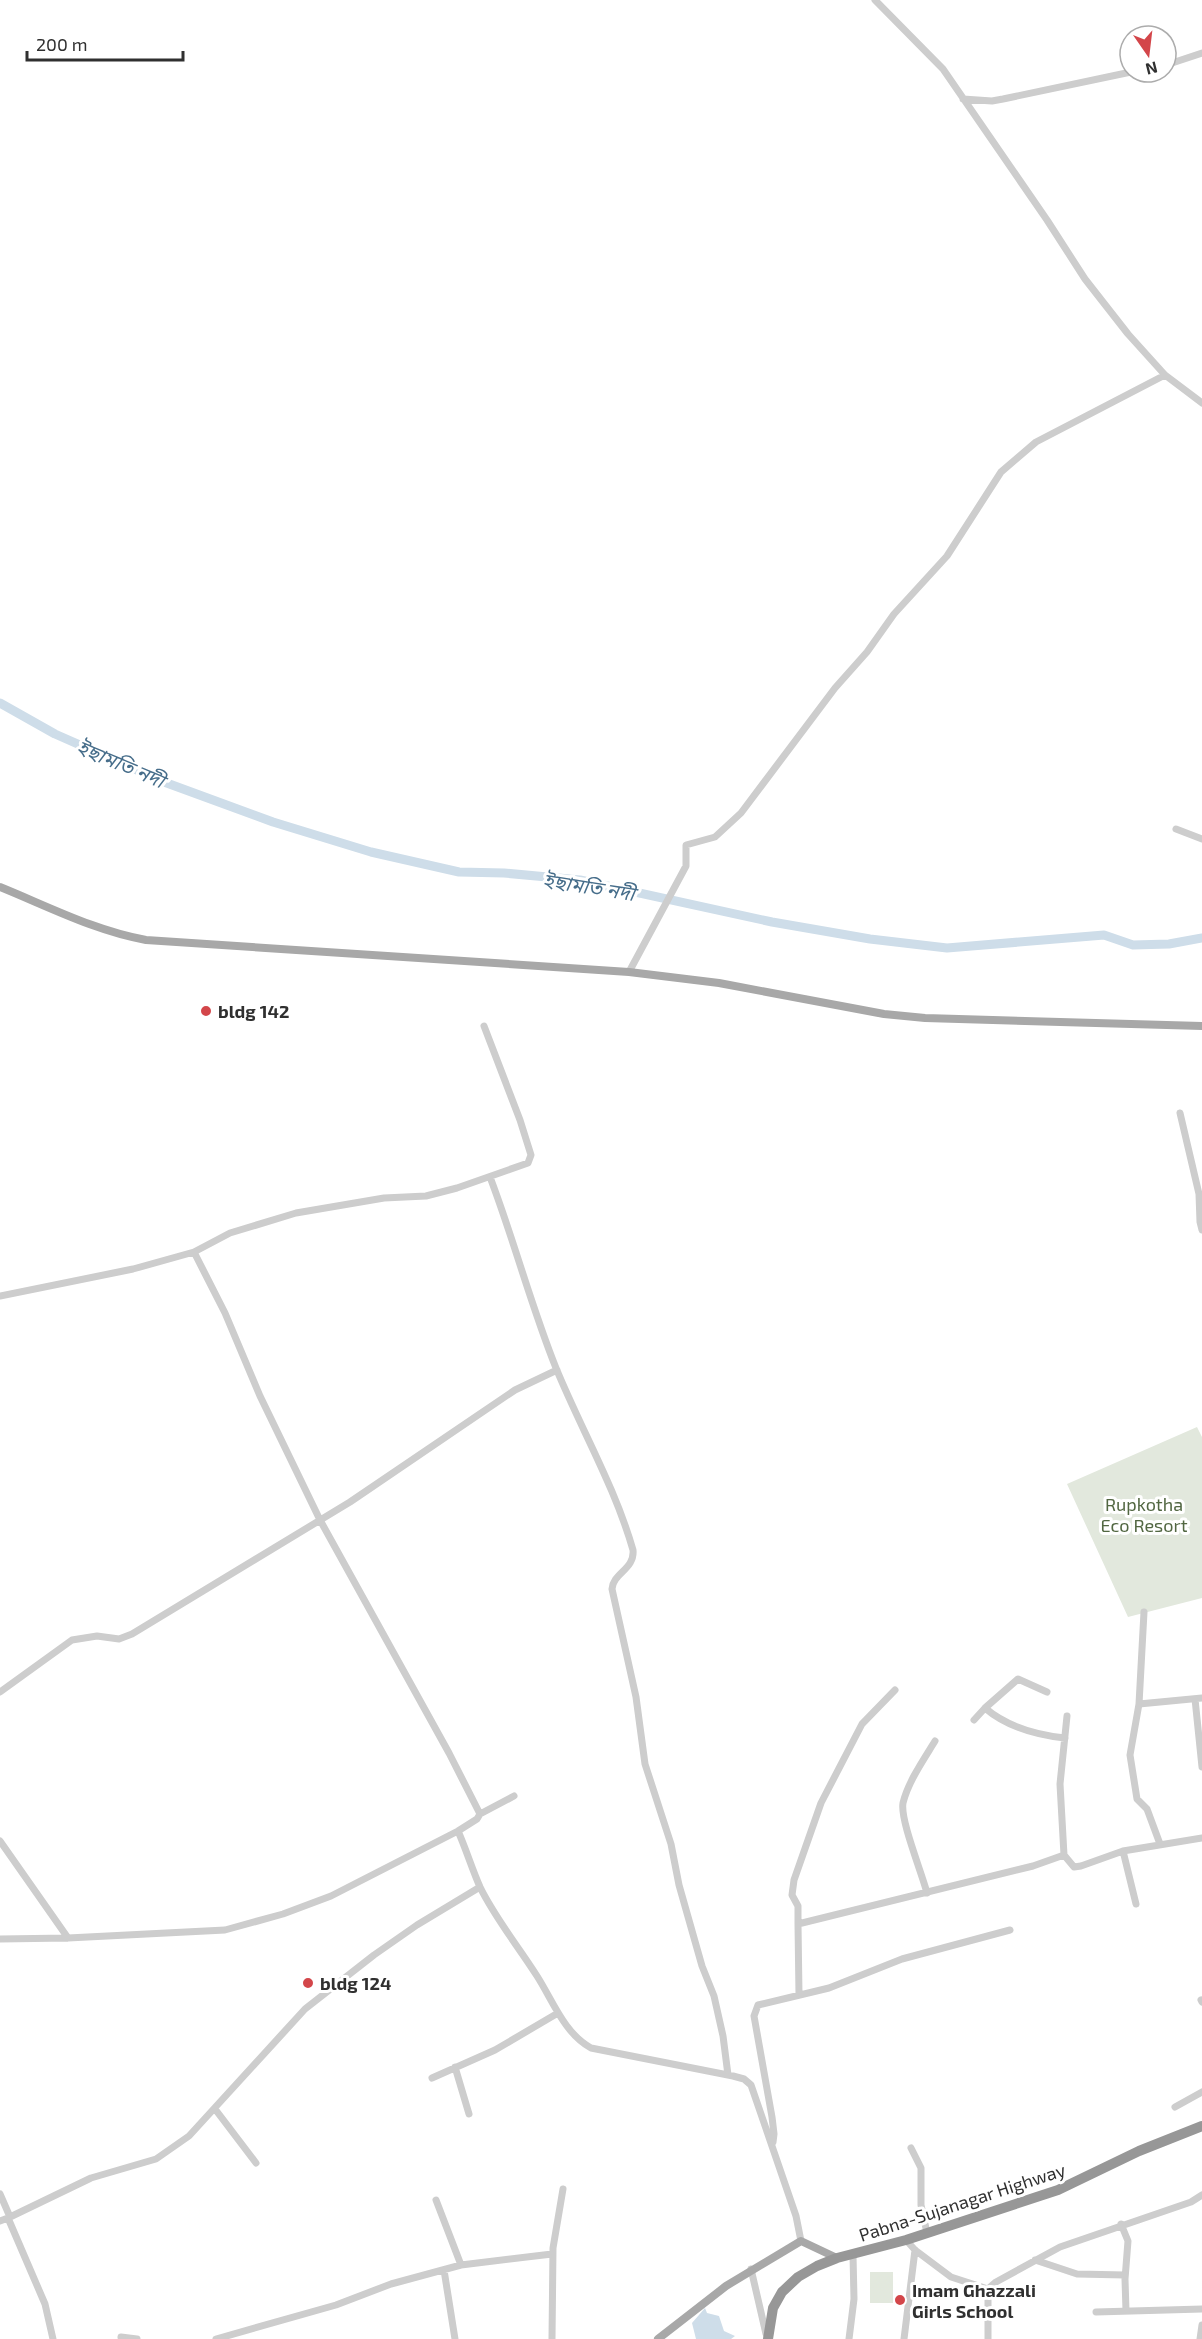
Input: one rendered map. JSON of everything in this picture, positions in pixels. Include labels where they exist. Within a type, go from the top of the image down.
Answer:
[{"type":"highway","name":"Pabna-Sujanagar Highway","points":[[768,2339],[773,2308],[782,2292],[798,2277],[837,2258],[906,2240],[1058,2190],[1139,2151],[1202,2126]]},
{"type":"main road","points":[[0,887],[88,922],[146,940],[629,972],[719,983],[899,1016],[1202,1026]]},
{"type":"main road","points":[[658,2339],[705,2301],[751,2269],[801,2241],[837,2258]]},
{"type":"street","points":[[875,0],[943,69],[1085,279],[1128,334],[1165,375],[1202,403]]},
{"type":"street","points":[[1178,61],[1202,53]]},
{"type":"street","points":[[963,99],[992,101],[1118,75]]},
{"type":"street","points":[[629,972],[686,866],[686,846],[715,837],[741,813],[894,614],[947,556],[1001,472],[1036,442],[1103,410],[1165,375]]},
{"type":"street","points":[[1176,829],[1202,839]]},
{"type":"street","points":[[0,1296],[133,1269],[194,1252],[230,1233],[296,1214],[384,1198],[426,1196],[528,1163],[531,1159],[520,1120],[484,1026]]},
{"type":"street","points":[[1180,1113],[1199,1194],[1202,1230]]},
{"type":"street","points":[[490,1177],[510,1231],[536,1317],[557,1370],[620,1510],[633,1550],[631,1564],[613,1583],[612,1589],[636,1697],[645,1764],[671,1844],[679,1885],[702,1966],[714,1996],[728,2074]]},
{"type":"street","points":[[194,1252],[225,1312],[260,1396],[320,1520],[480,1814]]},
{"type":"street","points":[[0,1692],[72,1640],[97,1636],[119,1639],[132,1634],[320,1520],[515,1390],[557,1370]]},
{"type":"street","points":[[1144,1612],[1139,1704],[1130,1755],[1137,1799],[1147,1809],[1160,1844]]},
{"type":"street","points":[[974,1720],[1018,1679],[1047,1692]]},
{"type":"street","points":[[799,1995],[798,1906],[792,1894],[794,1880],[821,1803],[861,1724],[895,1690]]},
{"type":"street","points":[[1139,1704],[1198,1699],[1202,1767]]},
{"type":"street","points":[[985,1708],[1009,1723],[1032,1732],[1065,1738]]},
{"type":"street","points":[[1067,1716],[1060,1784],[1064,1855],[1074,1867],[1090,1864],[1123,1851],[1202,1838]]},
{"type":"street","points":[[927,1893],[905,1823],[903,1802],[935,1741]]},
{"type":"street","points":[[0,1939],[208,1932],[259,1921],[331,1896],[458,1831],[477,1819],[480,1814],[514,1796]]},
{"type":"street","points":[[458,1831],[480,1887],[558,2013],[579,2041],[591,2048],[728,2074],[744,2079],[751,2085],[796,2216],[801,2241]]},
{"type":"street","points":[[0,1841],[68,1938]]},
{"type":"street","points":[[1123,1851],[1136,1904]]},
{"type":"street","points":[[798,1924],[1033,1866],[1064,1855]]},
{"type":"street","points":[[6,2219],[92,2178],[162,2156],[189,2136],[305,2009],[374,1955],[417,1925],[480,1887]]},
{"type":"street","points":[[772,2145],[774,2134],[772,2117],[754,2010],[758,2005],[829,1988],[902,1959],[1010,1930]]},
{"type":"street","points":[[432,2078],[495,2050],[558,2013]]},
{"type":"street","points":[[455,2067],[469,2114]]},
{"type":"street","points":[[1175,2107],[1202,2092]]},
{"type":"street","points":[[215,2109],[256,2163]]},
{"type":"street","points":[[911,2148],[921,2168],[921,2205],[927,2233]]},
{"type":"street","points":[[552,2339],[552,2254],[563,2189]]},
{"type":"street","points":[[0,2194],[6,2219],[45,2304],[53,2339]]},
{"type":"street","points":[[988,2339],[988,2289],[996,2282],[1060,2247],[1121,2224],[1191,2202],[1202,2195]]},
{"type":"street","points":[[436,2200],[461,2265]]},
{"type":"street","points":[[1121,2224],[1128,2241],[1125,2275],[1126,2311]]},
{"type":"street","points":[[906,2240],[915,2250],[951,2277],[988,2289]]},
{"type":"street","points":[[903,2339],[915,2250]]},
{"type":"street","points":[[216,2339],[336,2305],[391,2284],[461,2265],[552,2254]]},
{"type":"street","points":[[849,2339],[854,2299],[852,2255]]},
{"type":"street","points":[[1035,2260],[1077,2274],[1125,2275]]},
{"type":"street","points":[[751,2269],[768,2339]]},
{"type":"street","points":[[444,2270],[455,2339]]},
{"type":"street","points":[[1096,2312],[1202,2309]]},
{"type":"street","points":[[1200,2339],[1202,2325]]},
{"type":"street","points":[[121,2337],[137,2339]]},
{"type":"green space","name":"Rupkotha Eco Resort","points":[[1197,1427],[1202,1437],[1202,1598],[1128,1617],[1067,1484]]},
{"type":"green space","points":[[870,2272],[893,2272],[893,2303],[870,2303]]},
{"type":"water","points":[[705,2308],[707,2313],[719,2316],[724,2331],[735,2336],[731,2339],[696,2339],[692,2323]]},
{"type":"waterway","name":"ইছামতি নদী","points":[[0,703],[55,734],[164,782],[273,822],[371,852],[459,872],[504,873],[580,880],[772,922],[870,939],[947,948],[1104,935],[1133,945],[1169,944],[1202,938]]},
{"type":"place","name":"bldg 142","points":[[206,1011]]},
{"type":"place","name":"bldg 124","points":[[308,1983]]},
{"type":"place","name":"Imam Ghazzali Girls School","points":[[900,2300]]}]
